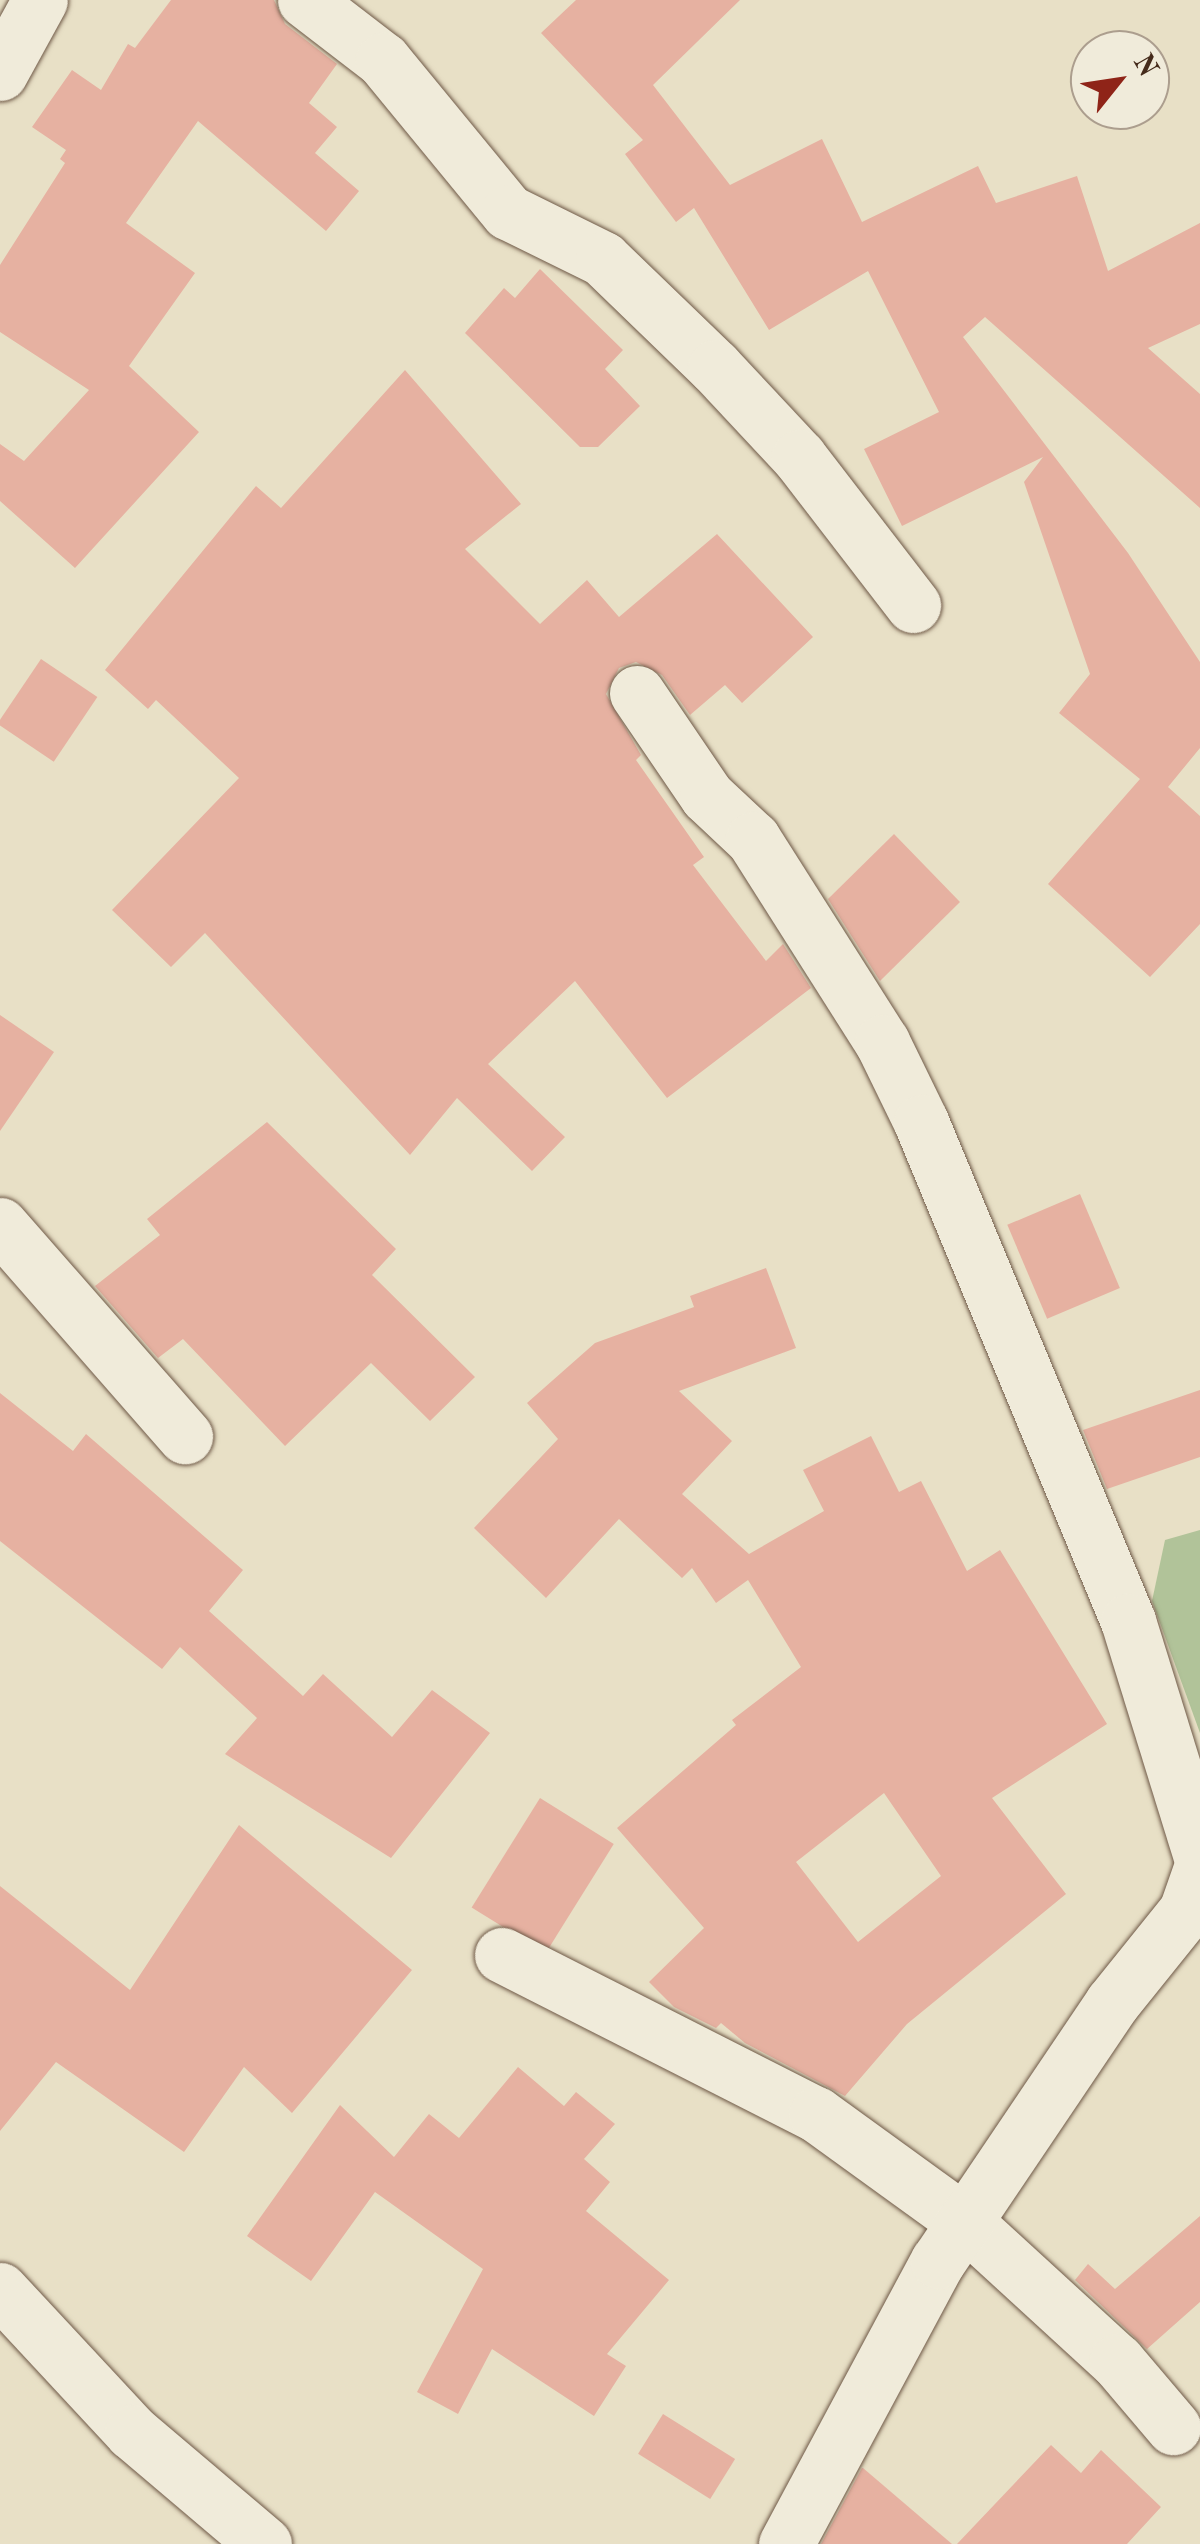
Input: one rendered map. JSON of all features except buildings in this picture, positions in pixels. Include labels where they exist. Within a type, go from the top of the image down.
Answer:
[{"type":"street","points":[[0,73],[40,0]]},
{"type":"street","points":[[305,0],[383,60],[508,212],[602,259],[715,367],[799,457],[914,606]]},
{"type":"street","points":[[637,693],[707,796],[752,839],[882,1042],[922,1122],[1128,1621],[1200,1854]]},
{"type":"street","points":[[0,1224],[185,1436]]},
{"type":"street","points":[[786,2544],[964,2221],[1112,2003],[1186,1911],[1200,1871]]},
{"type":"street","points":[[502,1955],[816,2114],[964,2221],[1117,2361],[1173,2427]]},
{"type":"street","points":[[0,2290],[132,2432],[264,2544]]},
{"type":"green space","points":[[1200,1530],[1200,1733],[1152,1601],[1165,1540]]}]
